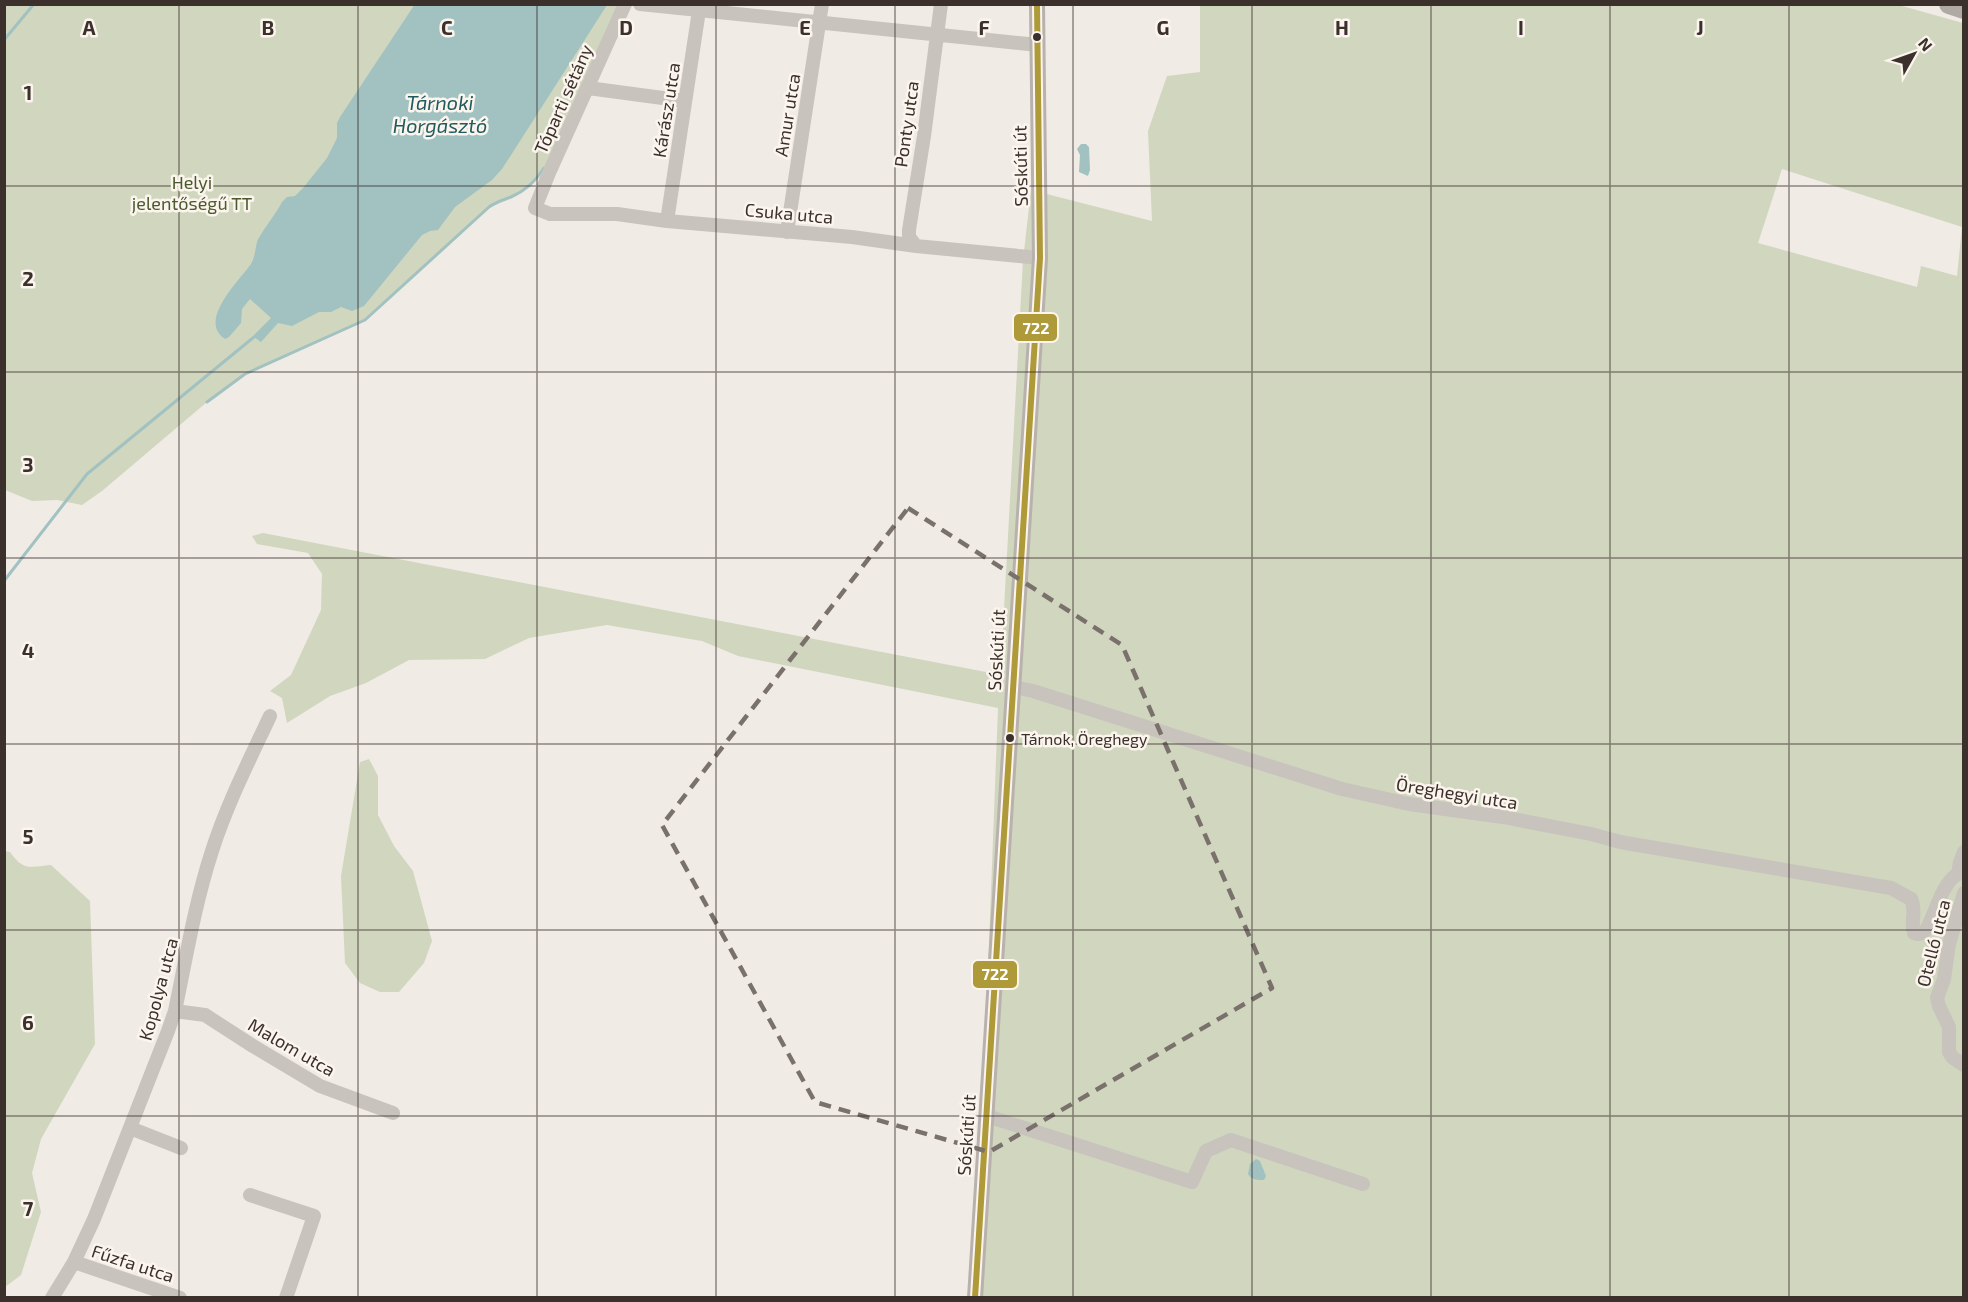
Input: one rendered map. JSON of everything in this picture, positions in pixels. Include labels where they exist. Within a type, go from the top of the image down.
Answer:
[{"type":"highway","points":[[1949,4],[1964,9]]},
{"type":"main road","name":"Sóskúti út","points":[[975,1298],[1040,258],[1037,4]]},
{"type":"street","name":"Tóparti sétány","points":[[535,208],[625,4]]},
{"type":"street","points":[[640,4],[700,7],[819,23],[1038,45]]},
{"type":"street","name":"Amur utca","points":[[788,232],[822,4]]},
{"type":"street","name":"Ponty utca","points":[[916,246],[909,237],[909,230],[941,4]]},
{"type":"street","name":"Kárász utca","points":[[667,221],[700,7]]},
{"type":"street","points":[[588,88],[685,101]]},
{"type":"street","name":"Csuka utca","points":[[535,208],[550,214],[597,213],[852,237],[916,246],[1040,258]]},
{"type":"street","name":"Öreghegyi utca","points":[[1014,687],[1033,691],[1342,789],[1378,798],[1882,886],[1911,899],[1915,912],[1912,929],[1914,933],[1922,934],[1926,930],[1946,887],[1954,876],[1961,876]]},
{"type":"street","name":"Kopolya utca","points":[[52,1298],[74,1262],[94,1219],[174,1011],[212,852],[238,783],[270,716]]},
{"type":"street","points":[[1961,876],[1960,862],[1964,852]]},
{"type":"street","name":"Otelló utca","points":[[1964,893],[1950,944],[1944,979],[1937,998],[1949,1027],[1949,1052],[1953,1058],[1964,1065]]},
{"type":"street","name":"Malom utca","points":[[174,1011],[205,1015],[320,1086],[393,1113]]},
{"type":"street","points":[[987,1116],[1191,1182],[1206,1151],[1232,1140],[1363,1184]]},
{"type":"street","points":[[130,1128],[181,1148]]},
{"type":"street","points":[[250,1195],[314,1216],[286,1298]]},
{"type":"street","name":"Fűzfa utca","points":[[74,1262],[180,1298]]},
{"type":"highlighted area","points":[[908,508],[1122,645],[1272,988],[989,1152],[815,1102],[662,825]]},
{"type":"green space","points":[[1895,4],[1963,23],[1963,1297],[971,1297],[983,1101],[998,708],[738,656],[702,641],[607,625],[529,638],[485,659],[409,660],[366,683],[330,696],[287,723],[282,698],[270,691],[291,675],[321,610],[322,574],[308,553],[257,544],[252,536],[263,533],[986,672],[1001,665],[1023,260],[1031,190],[1152,221],[1148,131],[1167,76],[1200,72],[1200,5]],"holes":[[[1782,169],[1962,227],[1957,276],[1921,266],[1917,287],[1758,243]]]},
{"type":"green space","name":"Helyi jelentőségű TT","points":[[4,5],[619,5],[549,160],[528,186],[517,194],[489,207],[365,320],[245,374],[207,402],[102,491],[82,505],[57,500],[32,501],[5,490]]},
{"type":"green space","points":[[369,759],[378,776],[378,815],[394,846],[413,871],[432,941],[424,963],[399,992],[380,992],[360,983],[345,963],[341,876],[360,762]]},
{"type":"green space","points":[[5,851],[10,852],[23,865],[51,865],[90,901],[95,1044],[41,1139],[32,1173],[41,1212],[21,1275],[5,1287]]},
{"type":"water","name":"Tárnoki Horgásztó","points":[[415,4],[607,5],[502,169],[492,180],[455,207],[438,230],[422,235],[364,306],[352,311],[341,307],[331,312],[319,312],[292,326],[278,323],[261,342],[254,335],[271,318],[250,299],[242,309],[241,323],[225,339],[218,331],[216,322],[223,301],[251,264],[259,238],[282,202],[287,197],[295,196],[327,158],[337,138],[337,123],[340,117]]},
{"type":"water","points":[[1081,144],[1089,147],[1088,176],[1079,172],[1080,155],[1077,149]]},
{"type":"water","points":[[1256,1159],[1260,1161],[1266,1176],[1264,1180],[1253,1179],[1248,1174],[1250,1164]]},
{"type":"waterway","points":[[4,40],[34,4]]},
{"type":"waterway","points":[[207,402],[245,374],[365,320],[489,207],[525,189],[544,168]]},
{"type":"waterway","points":[[4,581],[87,474],[254,337]]},
{"type":"transit line","name":"722","points":[[975,1298],[1040,258],[1037,4]]},
{"type":"place","name":"Tárnok, Öreghegy","points":[[1010,738]]}]
